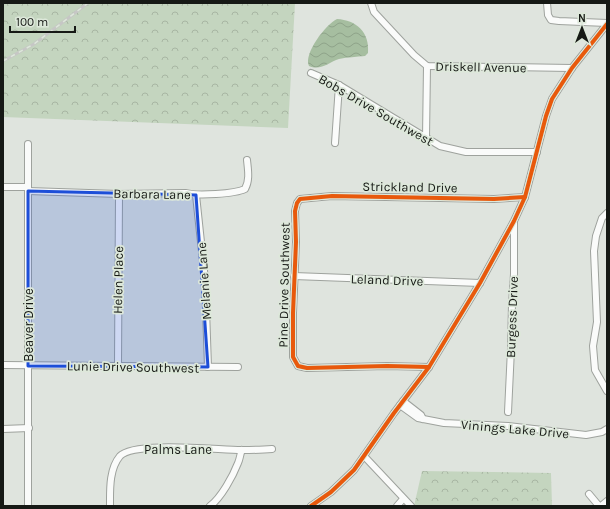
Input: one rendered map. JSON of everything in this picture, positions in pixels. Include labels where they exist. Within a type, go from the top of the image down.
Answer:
[{"type":"street","name":"Driskell Avenue","points":[[371,3],[374,12],[414,55],[427,66],[572,68]]},
{"type":"street","points":[[547,3],[548,15],[551,20],[607,23]]},
{"type":"street","points":[[311,506],[331,492],[354,470],[429,367],[480,283],[514,221],[525,197],[546,116],[552,99],[572,68],[607,23]]},
{"type":"street","points":[[426,138],[427,66]]},
{"type":"street","name":"Bobs Drive Southwest","points":[[311,73],[339,85],[440,146],[466,152],[537,152]]},
{"type":"street","points":[[335,143],[339,85]]},
{"type":"street","name":"Beaver Drive","points":[[28,144],[28,506]]},
{"type":"street","name":"Barbara Lane","points":[[3,188],[119,194],[186,194],[196,196],[234,192],[245,189],[248,180],[247,160]]},
{"type":"street","name":"Helen Place","points":[[118,366],[119,194]]},
{"type":"street","name":"Melanie Lane","points":[[196,196],[205,280],[208,367]]},
{"type":"street","name":"Strickland Drive","points":[[297,203],[300,199],[332,196],[494,199],[525,197]]},
{"type":"street","name":"Pine Drive Southwest","points":[[297,203],[295,211],[296,242],[293,357],[298,366],[307,368],[380,366],[429,367]]},
{"type":"street","points":[[607,213],[602,218],[595,244],[597,322],[593,346],[595,370],[607,391]]},
{"type":"street","name":"Burgess Drive","points":[[508,412],[512,349],[514,221]]},
{"type":"street","name":"Leland Drive","points":[[294,276],[480,283]]},
{"type":"street","name":"Lunie Drive Southwest","points":[[3,365],[238,367]]},
{"type":"street","points":[[409,394],[410,400],[416,411]]},
{"type":"street","points":[[402,403],[416,411],[423,419]]},
{"type":"street","name":"Vinings Lake Drive","points":[[402,403],[418,418],[444,424],[508,426],[586,435],[602,432],[607,429]]},
{"type":"street","points":[[3,429],[28,428]]},
{"type":"street","name":"Palms Lane","points":[[110,506],[113,468],[121,455],[127,452],[146,448],[242,450],[272,449]]},
{"type":"street","points":[[210,506],[218,498],[230,480],[242,450]]},
{"type":"street","points":[[364,456],[411,506]]},
{"type":"street","points":[[588,494],[600,506],[607,501]]},
{"type":"street","points":[[396,506],[403,499]]},
{"type":"highlighted area","points":[[28,191],[196,195],[208,367],[28,366]]},
{"type":"green space","points":[[3,3],[295,3],[288,128],[3,117]]},
{"type":"green space","points":[[422,471],[551,473],[552,506],[414,506]]},
{"type":"water","points":[[337,19],[350,22],[360,28],[367,39],[368,53],[365,56],[339,59],[321,67],[309,66],[309,54],[312,47],[327,27]]},
{"type":"railway","points":[[3,61],[34,44],[88,3]]},
{"type":"cycle path","points":[[311,506],[331,492],[354,470],[394,413],[429,367],[480,283],[514,221],[525,197],[546,116],[552,99],[572,68],[607,24]]},
{"type":"cycle path","points":[[429,367],[387,366],[307,368],[298,366],[293,357],[296,242],[295,211],[297,203],[300,199],[332,196],[494,199],[525,197]]}]
